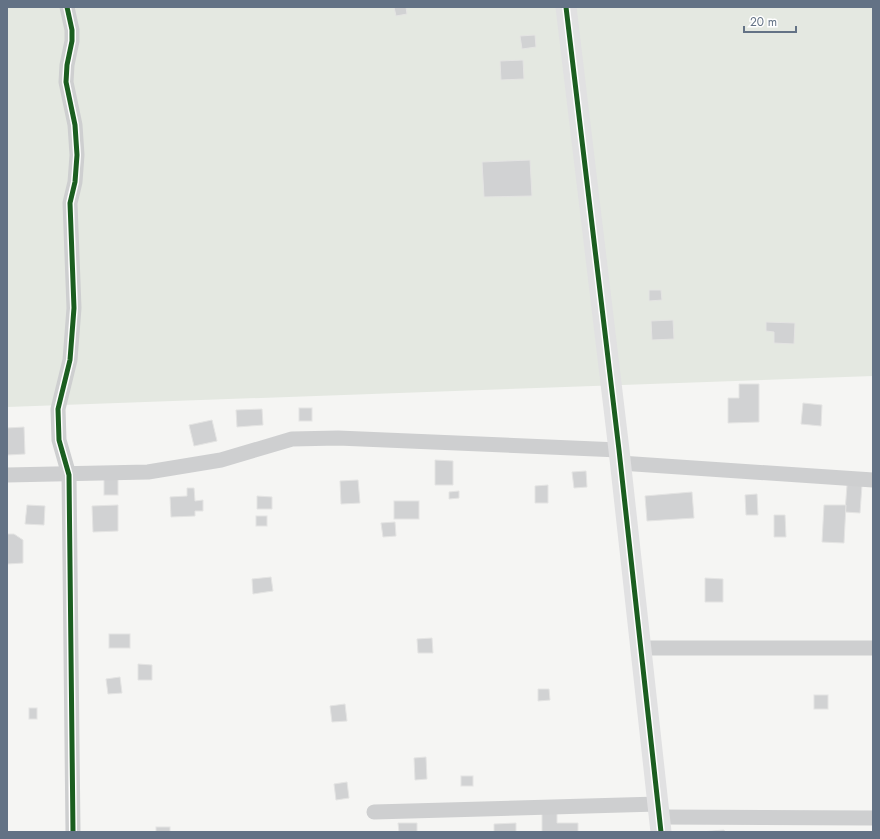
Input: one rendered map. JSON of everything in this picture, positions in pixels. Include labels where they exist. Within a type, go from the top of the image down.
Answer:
[{"type":"street","points":[[67,7],[72,30],[72,41],[66,65],[66,82],[75,125],[77,155],[75,182],[70,202],[74,308],[70,360],[58,409],[59,440],[69,475],[73,832]]},
{"type":"street","points":[[566,7],[620,456],[659,818]]},
{"type":"street","points":[[7,475],[69,475],[148,472],[221,460],[292,439],[338,438],[620,456],[873,480]]},
{"type":"street","points":[[640,648],[873,648]]},
{"type":"street","points":[[374,812],[659,818],[873,818]]},
{"type":"shaded area","points":[[7,7],[873,7],[873,376],[7,407]]},
{"type":"building","points":[[394,7],[406,7],[407,14],[396,16]]},
{"type":"building","points":[[535,35],[536,47],[522,49],[520,36]]},
{"type":"building","points":[[523,60],[524,79],[501,80],[500,61]]},
{"type":"building","points":[[530,160],[532,196],[484,197],[482,162]]},
{"type":"building","points":[[649,290],[661,290],[662,300],[649,301]]},
{"type":"building","points":[[673,320],[674,339],[652,340],[651,321]]},
{"type":"building","points":[[766,322],[795,323],[794,344],[774,343],[774,332],[766,331]]},
{"type":"building","points":[[739,384],[759,384],[759,422],[728,423],[728,398],[739,398]]},
{"type":"building","points":[[803,403],[822,405],[821,426],[801,424]]},
{"type":"building","points":[[299,408],[312,408],[312,421],[299,421]]},
{"type":"building","points":[[262,409],[263,425],[237,427],[236,410]]},
{"type":"building","points":[[212,420],[217,441],[194,446],[189,425]]},
{"type":"building","points":[[24,427],[25,454],[7,455],[7,428]]},
{"type":"building","points":[[435,460],[453,461],[453,485],[435,485]]},
{"type":"building","points":[[586,471],[587,487],[574,488],[572,472]]},
{"type":"building","points":[[104,478],[118,478],[118,495],[104,495]]},
{"type":"building","points":[[358,480],[360,503],[341,504],[340,481]]},
{"type":"building","points":[[548,485],[548,503],[535,503],[535,486]]},
{"type":"building","points":[[847,485],[862,485],[860,513],[845,512]]},
{"type":"building","points":[[187,488],[194,488],[195,501],[203,500],[203,511],[195,511],[195,516],[171,517],[170,497],[187,496]]},
{"type":"building","points":[[459,491],[459,498],[449,499],[449,492]]},
{"type":"building","points":[[692,492],[694,518],[647,521],[645,496]]},
{"type":"building","points":[[757,494],[758,515],[746,515],[745,495]]},
{"type":"building","points":[[257,496],[272,497],[272,509],[257,509]]},
{"type":"building","points":[[394,501],[419,501],[419,519],[394,519]]},
{"type":"building","points":[[27,505],[45,506],[44,525],[25,524]]},
{"type":"building","points":[[118,505],[118,531],[93,532],[92,506]]},
{"type":"building","points":[[824,505],[846,505],[844,543],[822,542]]},
{"type":"building","points":[[774,515],[785,515],[786,537],[774,537]]},
{"type":"building","points":[[256,516],[267,516],[267,526],[256,526]]},
{"type":"building","points":[[395,522],[396,536],[383,537],[381,523]]},
{"type":"building","points":[[7,534],[14,534],[23,540],[23,563],[7,564]]},
{"type":"building","points":[[271,577],[273,591],[253,594],[252,579]]},
{"type":"building","points":[[705,578],[723,579],[723,602],[705,602]]},
{"type":"building","points":[[109,634],[130,634],[130,648],[109,648]]},
{"type":"building","points":[[432,638],[433,653],[418,653],[417,639]]},
{"type":"building","points":[[138,664],[152,665],[152,680],[138,680]]},
{"type":"building","points":[[120,677],[122,693],[108,694],[106,679]]},
{"type":"building","points":[[538,689],[549,689],[550,700],[538,701]]},
{"type":"building","points":[[814,695],[828,695],[828,709],[814,709]]},
{"type":"building","points":[[345,704],[347,721],[332,722],[330,706]]},
{"type":"building","points":[[29,708],[37,708],[37,719],[29,719]]},
{"type":"building","points":[[426,757],[427,779],[415,780],[414,758]]},
{"type":"building","points":[[461,776],[473,776],[473,786],[461,786]]},
{"type":"building","points":[[347,782],[349,798],[336,800],[334,784]]},
{"type":"building","points":[[542,813],[557,813],[557,823],[578,823],[578,832],[542,832]]},
{"type":"building","points":[[398,823],[417,823],[417,832],[399,832]]},
{"type":"building","points":[[516,823],[516,832],[494,832],[494,824]]},
{"type":"building","points":[[156,827],[170,827],[170,832],[156,832]]},
{"type":"building","points":[[724,830],[725,832],[701,832]]},
{"type":"cycle path","points":[[67,7],[72,30],[72,41],[67,65],[66,82],[75,125],[77,155],[75,182],[70,203],[74,308],[70,360],[58,409],[59,440],[69,475],[73,832]]},
{"type":"cycle path","points":[[566,7],[619,450],[661,832]]}]
